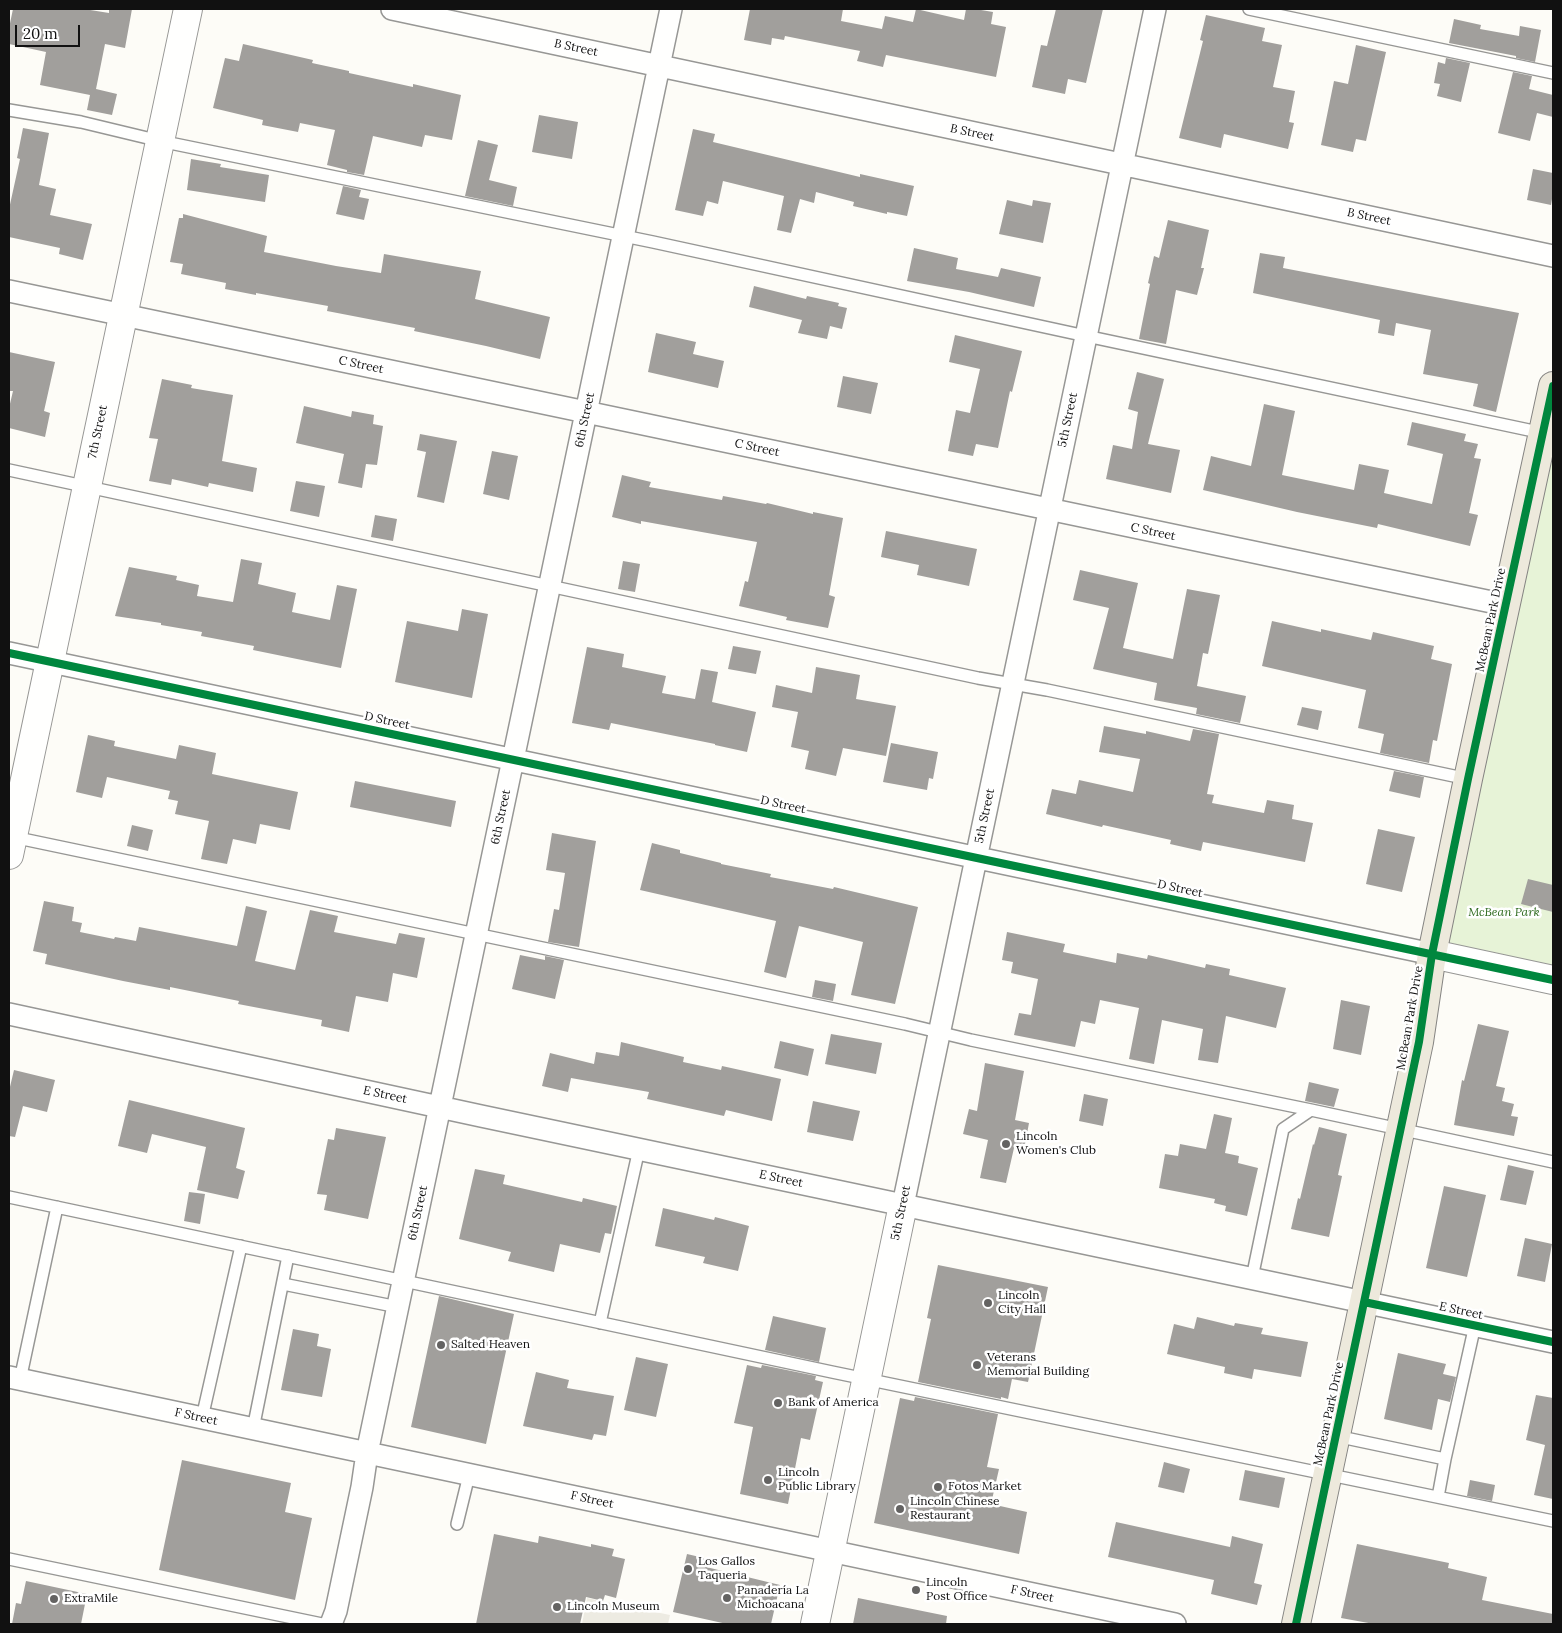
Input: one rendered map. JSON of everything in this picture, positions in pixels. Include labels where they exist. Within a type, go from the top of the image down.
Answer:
[{"type":"main road","name":"McBean Park Drive","points":[[1296,1624],[1419,1042],[1432,954],[1468,779],[1553,386]]},
{"type":"street","name":"7th Street","points":[[11,846],[188,9]]},
{"type":"street","name":"B Street","points":[[392,9],[1553,256]]},
{"type":"street","name":"6th Street","points":[[331,1624],[336,1611],[362,1487],[367,1453],[671,9]]},
{"type":"street","name":"5th Street","points":[[815,1624],[1155,9]]},
{"type":"street","name":"C Street","points":[[9,290],[1506,605]]},
{"type":"street","name":"D Street","points":[[9,653],[1553,980]]},
{"type":"street","name":"E Street","points":[[9,1014],[1553,1342]]},
{"type":"street","name":"F Street","points":[[14,1378],[1175,1624]]},
{"type":"lane","points":[[1249,9],[1553,73]]},
{"type":"lane","points":[[9,110],[81,122],[160,141],[623,236],[1543,433]]},
{"type":"lane","points":[[9,470],[968,676],[1047,690],[1468,779]]},
{"type":"lane","points":[[11,846],[476,934],[1553,1162]]},
{"type":"lane","points":[[1252,1278],[1283,1129],[1311,1110]]},
{"type":"lane","points":[[600,1322],[638,1149]]},
{"type":"lane","points":[[9,1197],[866,1379],[1553,1521]]},
{"type":"lane","points":[[14,1378],[57,1207]]},
{"type":"lane","points":[[202,1418],[241,1246]]},
{"type":"lane","points":[[253,1429],[288,1256]]},
{"type":"lane","points":[[283,1284],[398,1307]]},
{"type":"lane","points":[[1438,1497],[1475,1326]]},
{"type":"lane","points":[[1336,1436],[1445,1460]]},
{"type":"lane","points":[[457,1524],[469,1474]]},
{"type":"lane","points":[[9,1559],[322,1624]]},
{"type":"green space","name":"McBean Park","points":[[1553,450],[1553,973],[1446,950]]},
{"type":"shaded area","points":[[587,1598],[670,1615],[668,1624],[582,1624]]},
{"type":"building","points":[[13,9],[84,9],[109,13],[109,9],[132,9],[125,48],[105,44],[96,89],[117,94],[112,115],[87,110],[90,95],[40,85],[46,52],[9,44],[9,28]]},
{"type":"building","points":[[750,9],[843,9],[841,21],[882,29],[885,16],[913,22],[916,9],[964,20],[966,9],[975,9],[993,12],[991,24],[1006,27],[996,77],[886,55],[883,67],[857,61],[860,51],[785,36],[784,40],[772,38],[771,45],[744,40]]},
{"type":"building","points":[[1056,9],[1103,9],[1086,83],[1068,79],[1065,94],[1032,87],[1041,45],[1047,46]]},
{"type":"building","points":[[1206,15],[1265,28],[1262,41],[1282,45],[1273,87],[1295,91],[1289,122],[1294,123],[1288,149],[1224,134],[1221,148],[1179,138],[1203,41],[1200,40]]},
{"type":"building","points":[[1454,19],[1481,25],[1480,29],[1519,36],[1520,26],[1541,30],[1535,62],[1516,58],[1516,56],[1449,43]]},
{"type":"building","points":[[243,44],[313,60],[312,63],[349,71],[349,73],[413,87],[413,84],[461,95],[452,140],[425,135],[422,147],[373,136],[364,175],[347,172],[347,170],[327,165],[335,130],[300,123],[298,132],[262,125],[263,120],[213,108],[225,58],[239,61]]},
{"type":"building","points":[[1356,45],[1386,52],[1366,141],[1356,139],[1353,152],[1321,145],[1334,81],[1348,84]]},
{"type":"building","points":[[1446,58],[1470,63],[1461,102],[1437,96],[1440,84],[1434,83],[1438,62],[1445,64]]},
{"type":"building","points":[[1513,72],[1532,76],[1529,89],[1553,95],[1553,117],[1537,113],[1530,141],[1498,133]]},
{"type":"building","points":[[539,115],[578,122],[572,159],[532,152]]},
{"type":"building","points":[[23,128],[49,133],[39,185],[56,189],[50,215],[92,224],[83,260],[59,254],[60,248],[9,237],[9,209],[20,159],[17,158]]},
{"type":"building","points":[[693,129],[715,134],[713,142],[860,177],[860,174],[914,186],[907,216],[887,212],[887,214],[853,206],[854,202],[816,192],[814,203],[800,199],[791,233],[777,230],[784,196],[723,181],[718,204],[707,201],[703,216],[675,210]]},
{"type":"building","points":[[478,140],[498,145],[489,180],[517,187],[513,206],[465,196]]},
{"type":"building","points":[[191,159],[221,164],[220,167],[269,175],[265,202],[187,190]]},
{"type":"building","points":[[1533,169],[1553,173],[1551,205],[1527,200]]},
{"type":"building","points":[[343,186],[361,190],[359,197],[369,199],[364,220],[336,214]]},
{"type":"building","points":[[1007,200],[1032,206],[1033,200],[1051,203],[1043,243],[999,234]]},
{"type":"building","points":[[183,214],[267,236],[264,252],[336,266],[381,273],[384,254],[481,271],[475,299],[550,317],[540,359],[414,331],[415,328],[327,311],[328,306],[225,289],[226,283],[181,274],[183,264],[170,262],[179,218],[183,218]]},
{"type":"building","points":[[1168,220],[1209,230],[1201,268],[1204,268],[1197,295],[1176,290],[1166,344],[1139,339],[1154,256],[1159,258]]},
{"type":"building","points":[[914,248],[958,258],[956,269],[998,277],[1001,268],[1041,277],[1034,307],[969,292],[907,281]]},
{"type":"building","points":[[1260,253],[1285,257],[1283,268],[1519,313],[1496,412],[1473,406],[1478,384],[1423,374],[1431,330],[1396,323],[1394,336],[1378,333],[1380,320],[1253,293]]},
{"type":"building","points":[[754,286],[806,299],[807,296],[839,303],[838,306],[847,308],[842,329],[830,326],[827,339],[798,333],[802,320],[749,307]]},
{"type":"building","points":[[656,333],[696,342],[693,354],[724,361],[718,388],[648,372]]},
{"type":"building","points":[[955,335],[1022,351],[1012,392],[1010,391],[998,448],[976,444],[973,456],[948,451],[956,410],[970,413],[980,369],[949,362]]},
{"type":"building","points":[[9,352],[55,362],[44,411],[50,413],[45,437],[9,428],[9,408],[13,391],[9,391]]},
{"type":"building","points":[[1137,372],[1164,379],[1148,444],[1180,450],[1171,493],[1106,479],[1113,445],[1132,449],[1138,412],[1128,409]]},
{"type":"building","points":[[843,376],[878,383],[871,414],[837,407]]},
{"type":"building","points":[[162,379],[192,385],[191,388],[233,395],[222,461],[257,468],[253,492],[209,483],[208,487],[172,479],[171,485],[149,481],[158,439],[149,438]]},
{"type":"building","points":[[1264,404],[1295,411],[1282,475],[1354,490],[1359,464],[1389,470],[1384,493],[1432,504],[1443,454],[1407,445],[1412,422],[1466,434],[1464,441],[1478,444],[1474,458],[1481,459],[1469,513],[1478,515],[1470,546],[1378,524],[1377,528],[1203,490],[1211,456],[1251,466]]},
{"type":"building","points":[[304,406],[351,417],[352,411],[374,415],[373,424],[383,426],[377,465],[366,464],[362,488],[338,483],[344,454],[296,443]]},
{"type":"building","points":[[420,434],[457,441],[444,503],[417,497],[426,452],[417,450]]},
{"type":"building","points":[[492,451],[518,456],[509,500],[483,494]]},
{"type":"building","points":[[622,475],[651,482],[649,487],[722,500],[723,496],[767,503],[813,514],[813,512],[843,518],[829,595],[835,597],[828,628],[786,620],[787,617],[739,606],[745,581],[748,582],[757,542],[641,521],[641,524],[612,517]]},
{"type":"building","points":[[296,481],[325,486],[319,517],[290,511]]},
{"type":"building","points":[[375,515],[397,519],[393,541],[371,537]]},
{"type":"building","points":[[886,531],[977,549],[969,586],[917,575],[919,565],[881,557]]},
{"type":"building","points":[[241,559],[262,563],[258,584],[296,593],[292,612],[330,620],[337,585],[357,589],[341,668],[253,650],[254,646],[201,636],[202,632],[115,616],[129,567],[177,576],[176,580],[199,585],[197,596],[233,602]]},
{"type":"building","points":[[623,561],[640,564],[635,592],[618,589]]},
{"type":"building","points":[[1080,570],[1138,583],[1123,648],[1173,659],[1187,589],[1220,595],[1208,654],[1203,653],[1197,686],[1246,696],[1240,723],[1196,714],[1197,708],[1154,700],[1157,683],[1093,669],[1109,608],[1073,600]]},
{"type":"building","points":[[462,609],[488,614],[472,698],[395,682],[407,621],[458,631]]},
{"type":"building","points":[[1272,621],[1321,632],[1321,629],[1371,640],[1373,632],[1434,646],[1431,659],[1452,664],[1437,741],[1433,740],[1429,763],[1380,753],[1384,734],[1358,728],[1366,690],[1262,666]]},
{"type":"building","points":[[733,646],[761,651],[756,674],[728,669]]},
{"type":"building","points":[[587,647],[624,654],[622,667],[666,676],[662,693],[695,699],[701,669],[718,672],[712,702],[756,712],[747,752],[611,723],[609,730],[572,723]]},
{"type":"building","points":[[816,667],[860,675],[856,699],[896,706],[886,756],[843,748],[836,776],[805,769],[809,751],[791,747],[798,712],[772,707],[776,685],[812,693]]},
{"type":"building","points":[[1302,707],[1322,711],[1318,730],[1297,725]]},
{"type":"building","points":[[1104,726],[1146,734],[1146,731],[1190,741],[1193,729],[1219,734],[1207,794],[1214,795],[1212,803],[1264,813],[1267,800],[1294,805],[1292,819],[1313,823],[1305,862],[1203,842],[1201,851],[1170,844],[1171,840],[1046,814],[1052,789],[1076,794],[1079,780],[1133,792],[1140,759],[1099,752]]},
{"type":"building","points":[[88,735],[115,741],[114,746],[176,759],[179,745],[216,753],[212,774],[298,792],[290,830],[260,824],[256,844],[233,839],[227,864],[201,859],[209,821],[175,814],[178,801],[168,799],[170,791],[107,777],[102,798],[76,792]]},
{"type":"building","points":[[891,743],[938,752],[933,779],[929,778],[927,790],[883,782]]},
{"type":"building","points":[[1394,771],[1424,777],[1420,798],[1389,791]]},
{"type":"building","points":[[355,781],[456,801],[451,827],[350,807]]},
{"type":"building","points":[[132,825],[153,830],[148,851],[127,846]]},
{"type":"building","points":[[1378,829],[1415,837],[1402,892],[1366,884]]},
{"type":"building","points":[[552,833],[596,841],[579,947],[548,942],[554,909],[559,910],[565,873],[546,870]]},
{"type":"building","points":[[652,843],[721,864],[771,874],[770,877],[833,889],[834,887],[918,907],[895,1004],[851,995],[863,942],[799,926],[786,978],[764,972],[776,921],[640,890]]},
{"type":"building","points":[[1528,879],[1553,885],[1553,912],[1521,904]]},
{"type":"building","points":[[44,901],[74,907],[72,921],[82,923],[80,932],[114,939],[115,937],[136,941],[139,927],[237,946],[246,906],[267,911],[255,961],[295,970],[310,910],[338,916],[334,932],[396,944],[399,933],[425,938],[417,978],[393,973],[388,1002],[356,996],[349,1032],[321,1026],[322,1020],[238,1004],[239,1001],[170,987],[170,990],[45,964],[47,954],[33,951]]},
{"type":"building","points":[[1007,932],[1065,944],[1063,952],[1116,963],[1117,953],[1147,959],[1148,955],[1205,968],[1206,964],[1230,969],[1229,975],[1286,988],[1276,1028],[1226,1016],[1218,1063],[1198,1060],[1203,1029],[1162,1020],[1154,1064],[1129,1059],[1139,1008],[1100,1000],[1095,1024],[1081,1021],[1075,1047],[1014,1035],[1019,1013],[1031,1015],[1038,979],[1011,973],[1013,962],[1002,960]]},
{"type":"building","points":[[520,955],[545,960],[545,956],[564,960],[555,999],[512,989]]},
{"type":"building","points":[[815,980],[836,984],[833,1001],[812,997]]},
{"type":"building","points":[[1341,1000],[1370,1006],[1361,1055],[1333,1049]]},
{"type":"building","points":[[1478,1024],[1509,1031],[1496,1086],[1505,1088],[1502,1101],[1514,1104],[1511,1116],[1518,1117],[1514,1136],[1454,1125],[1462,1080],[1464,1081]]},
{"type":"building","points":[[831,1034],[882,1043],[876,1074],[825,1064]]},
{"type":"building","points":[[780,1041],[814,1049],[808,1076],[774,1068]]},
{"type":"building","points":[[621,1042],[684,1057],[683,1062],[721,1070],[722,1066],[781,1079],[772,1121],[726,1110],[724,1116],[647,1099],[649,1092],[571,1078],[568,1092],[542,1086],[550,1053],[594,1064],[596,1052],[619,1056]]},
{"type":"building","points":[[985,1063],[1024,1071],[1015,1120],[1029,1123],[1024,1150],[1014,1148],[1006,1183],[980,1178],[988,1140],[963,1134],[969,1109],[977,1111]]},
{"type":"building","points":[[14,1070],[55,1080],[47,1112],[23,1106],[15,1137],[9,1136],[9,1091]]},
{"type":"building","points":[[1309,1082],[1339,1089],[1334,1107],[1305,1101]]},
{"type":"building","points":[[1084,1094],[1108,1099],[1103,1126],[1079,1121]]},
{"type":"building","points":[[129,1100],[245,1128],[236,1168],[245,1171],[238,1199],[197,1190],[206,1147],[152,1134],[147,1153],[118,1146]]},
{"type":"building","points":[[813,1101],[860,1111],[853,1141],[807,1132]]},
{"type":"building","points":[[1214,1114],[1232,1118],[1225,1153],[1239,1156],[1238,1163],[1258,1168],[1247,1216],[1225,1211],[1226,1206],[1214,1203],[1215,1199],[1159,1188],[1165,1154],[1178,1156],[1180,1144],[1206,1149]]},
{"type":"building","points":[[1319,1127],[1347,1134],[1338,1175],[1342,1176],[1329,1237],[1291,1229]]},
{"type":"building","points":[[336,1128],[386,1137],[368,1219],[324,1210],[327,1195],[317,1194],[328,1139],[334,1140]]},
{"type":"building","points":[[1508,1165],[1534,1171],[1526,1205],[1500,1200]]},
{"type":"building","points":[[475,1169],[505,1175],[503,1184],[582,1202],[583,1198],[617,1206],[611,1234],[605,1233],[600,1253],[560,1244],[554,1272],[508,1261],[511,1252],[459,1239]]},
{"type":"building","points":[[1444,1186],[1486,1195],[1467,1277],[1426,1268]]},
{"type":"building","points":[[189,1192],[205,1194],[200,1224],[184,1221]]},
{"type":"building","points":[[663,1208],[714,1220],[715,1217],[749,1226],[738,1271],[703,1263],[705,1257],[655,1246]]},
{"type":"building","points":[[1525,1238],[1552,1244],[1545,1282],[1517,1276]]},
{"type":"building","points":[[938,1265],[1048,1287],[1028,1382],[1012,1379],[1008,1399],[918,1382],[931,1319],[927,1318]]},
{"type":"building","points":[[439,1296],[514,1314],[486,1444],[411,1427]]},
{"type":"building","points":[[773,1316],[826,1328],[819,1362],[765,1350]]},
{"type":"building","points":[[1197,1317],[1234,1326],[1235,1323],[1263,1328],[1261,1334],[1308,1342],[1301,1377],[1254,1369],[1252,1379],[1224,1373],[1225,1367],[1167,1354],[1174,1324],[1194,1329]]},
{"type":"building","points":[[293,1329],[319,1334],[317,1346],[331,1349],[322,1397],[281,1390]]},
{"type":"building","points":[[1398,1353],[1446,1364],[1443,1374],[1456,1377],[1450,1402],[1438,1399],[1432,1430],[1384,1419]]},
{"type":"building","points":[[636,1357],[668,1364],[656,1417],[624,1410]]},
{"type":"building","points":[[747,1365],[761,1368],[762,1365],[816,1376],[815,1380],[823,1382],[810,1440],[801,1438],[788,1504],[740,1494],[753,1427],[734,1423]]},
{"type":"building","points":[[536,1372],[569,1380],[567,1388],[614,1396],[606,1436],[594,1434],[592,1440],[523,1426]]},
{"type":"building","points":[[1536,1395],[1553,1398],[1553,1499],[1534,1495],[1545,1445],[1526,1440]]},
{"type":"building","name":"Fotos Market","points":[[915,1397],[998,1414],[987,1467],[999,1469],[991,1504],[1027,1512],[1019,1554],[874,1523],[900,1398],[914,1401]]},
{"type":"building","points":[[182,1460],[291,1483],[285,1512],[312,1518],[295,1600],[159,1570]]},
{"type":"building","points":[[1164,1462],[1190,1469],[1184,1493],[1158,1487]]},
{"type":"building","points":[[1245,1470],[1285,1478],[1279,1508],[1239,1500]]},
{"type":"building","points":[[1470,1480],[1495,1485],[1492,1501],[1467,1496]]},
{"type":"building","points":[[1116,1522],[1230,1547],[1232,1536],[1263,1544],[1254,1583],[1262,1585],[1257,1605],[1211,1594],[1214,1580],[1108,1557]]},
{"type":"building","points":[[494,1534],[538,1543],[539,1536],[591,1547],[591,1544],[614,1549],[612,1556],[625,1559],[616,1598],[605,1595],[603,1601],[586,1597],[580,1624],[476,1624]]},
{"type":"building","points":[[1357,1544],[1449,1563],[1448,1568],[1487,1577],[1482,1600],[1553,1614],[1553,1624],[1374,1624],[1341,1618]]},
{"type":"building","name":"Panadería La Michoacana","points":[[687,1554],[704,1558],[702,1566],[780,1585],[771,1624],[727,1624],[673,1612]]},
{"type":"building","name":"ExtraMile","points":[[26,1581],[87,1594],[81,1624],[12,1624],[16,1603],[21,1604]]},
{"type":"building","points":[[858,1598],[947,1616],[946,1624],[853,1624]]},
{"type":"cycle path","points":[[1296,1624],[1419,1042],[1432,954],[1468,779],[1553,386]]},
{"type":"cycle path","points":[[9,653],[1553,980]]},
{"type":"cycle path","points":[[1364,1302],[1553,1342]]},
{"type":"place","name":"Lincoln Women's Club","points":[[1006,1144]]},
{"type":"place","name":"Lincoln City Hall","points":[[988,1303]]},
{"type":"place","name":"Salted Heaven","points":[[441,1345]]},
{"type":"place","name":"Veterans Memorial Building","points":[[977,1365]]},
{"type":"place","name":"Bank of America","points":[[778,1403]]},
{"type":"place","name":"Lincoln Public Library","points":[[768,1480]]},
{"type":"place","name":"Fotos Market","points":[[938,1487]]},
{"type":"place","name":"Lincoln Chinese Restaurant","points":[[900,1509]]},
{"type":"place","name":"Los Gallos Taqueria","points":[[688,1569]]},
{"type":"place","name":"Lincoln Post Office","points":[[916,1590]]},
{"type":"place","name":"Panadería La Michoacana","points":[[727,1598]]},
{"type":"place","name":"ExtraMile","points":[[54,1599]]},
{"type":"place","name":"Lincoln Museum","points":[[557,1607]]}]
